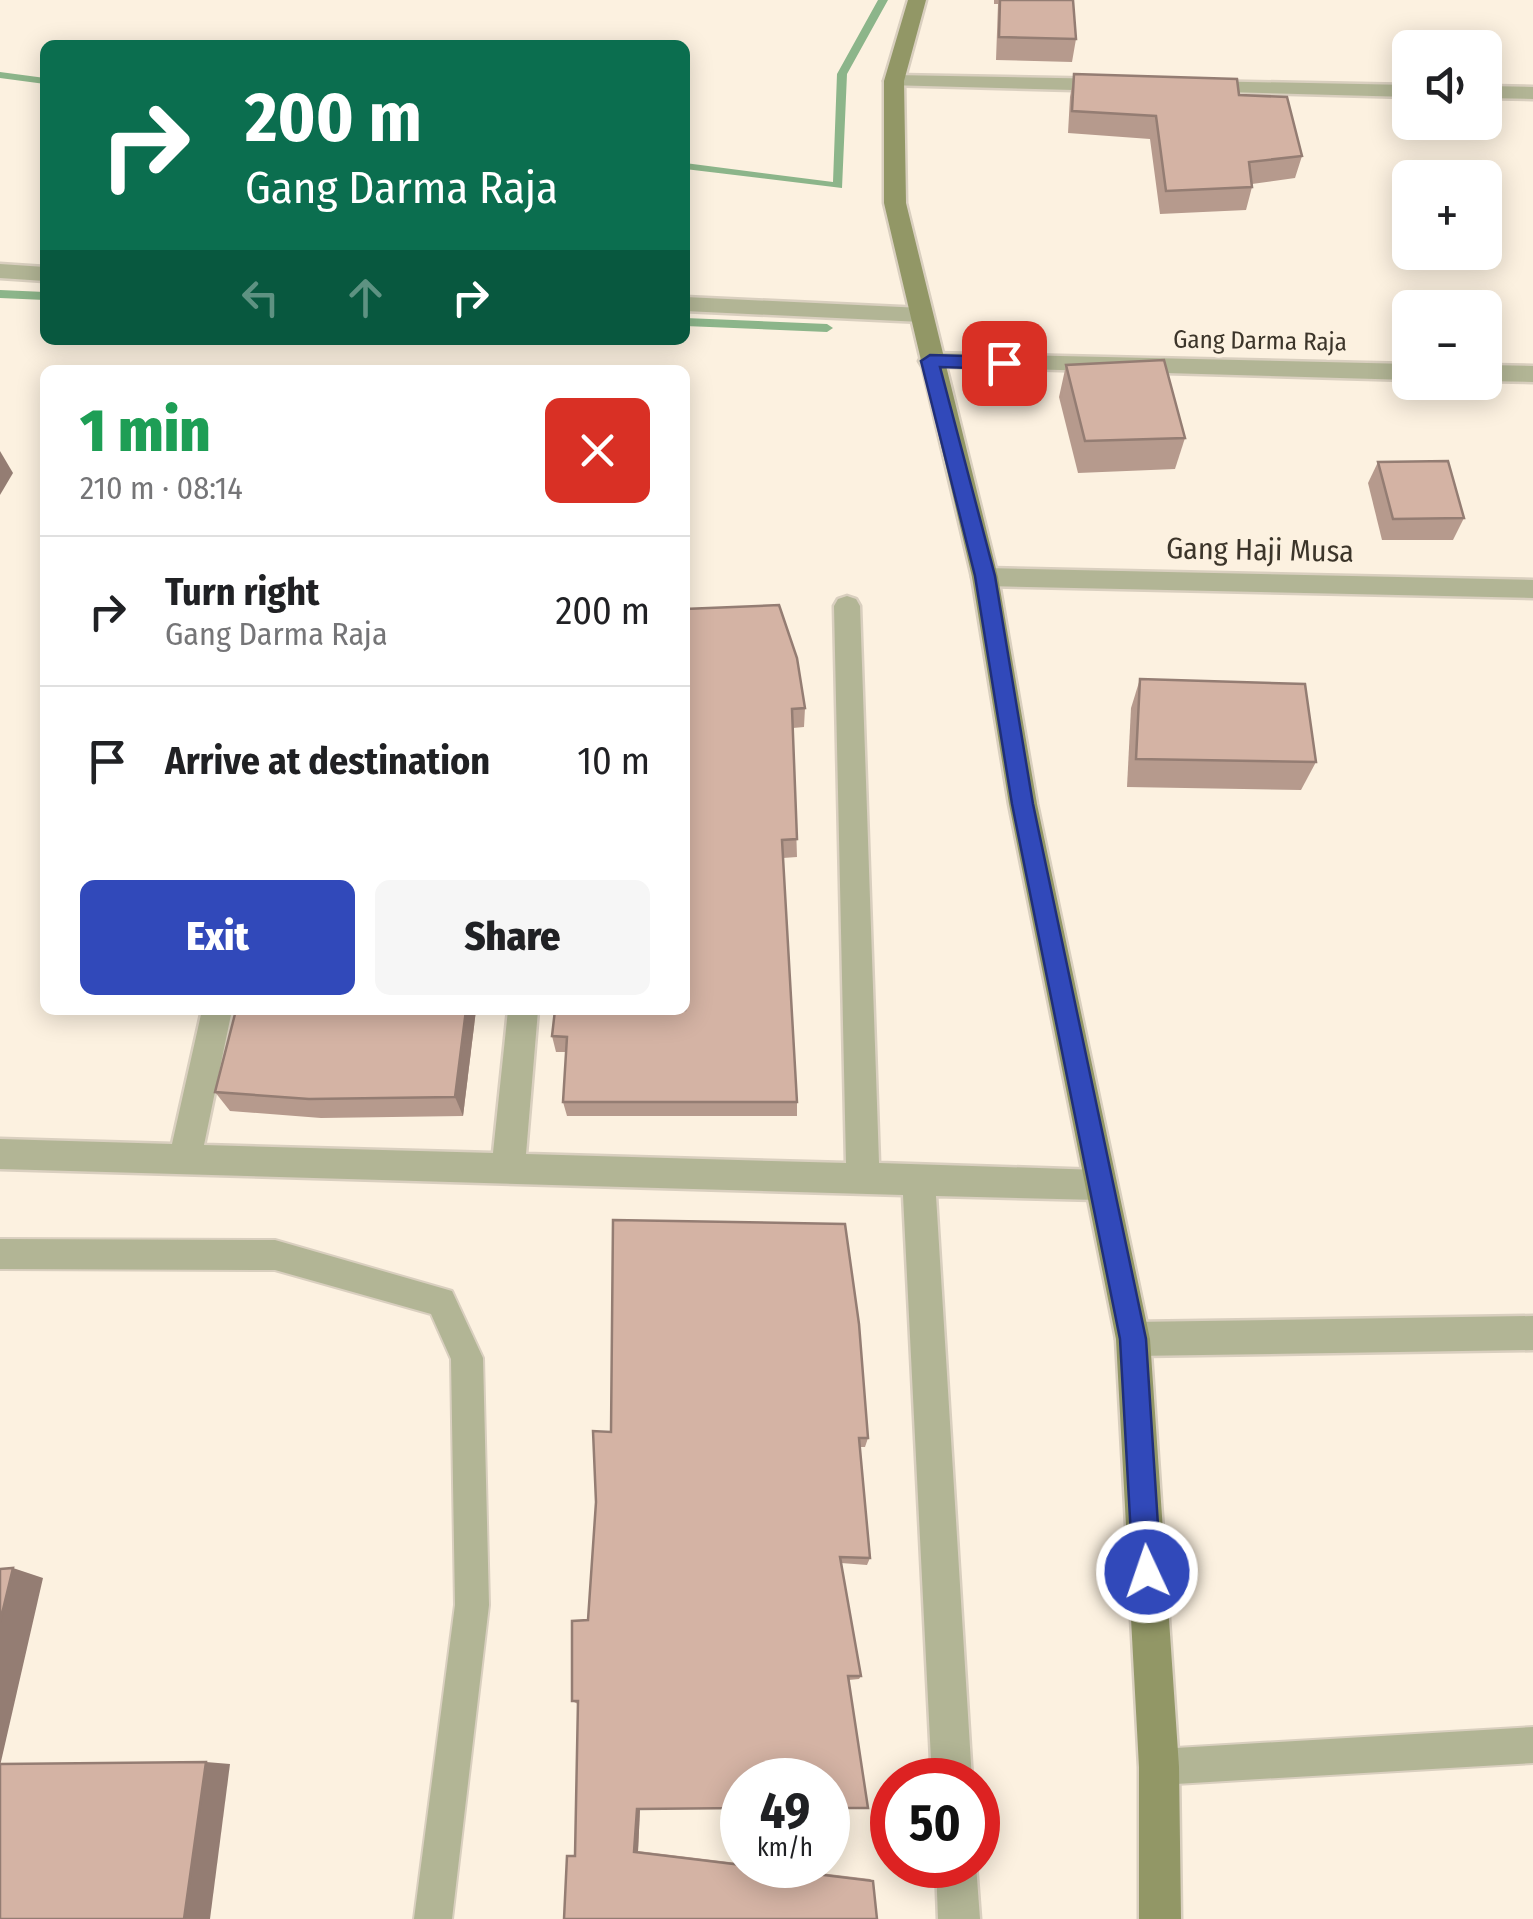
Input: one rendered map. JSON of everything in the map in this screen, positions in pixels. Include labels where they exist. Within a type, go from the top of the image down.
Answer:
[{"type":"main road","points":[[917,0],[894,80],[895,203],[930,361],[985,576],[1023,804],[1133,1339],[1159,1767],[1160,1919]]},
{"type":"street","points":[[894,80],[1132,85]]},
{"type":"street","points":[[1172,86],[1392,90]]},
{"type":"street","points":[[1502,92],[1533,93]]},
{"type":"street","points":[[0,272],[40,274]]},
{"type":"street","points":[[690,304],[922,315]]},
{"type":"street","name":"Gang Darma Raja","points":[[930,361],[1392,372]]},
{"type":"street","points":[[1502,373],[1533,374]]},
{"type":"street","name":"Gang Haji Musa","points":[[985,576],[1533,589]]},
{"type":"street","points":[[848,606],[863,1178]]},
{"type":"street","points":[[184,1160],[216,1015]]},
{"type":"street","points":[[508,1168],[523,1015]]},
{"type":"street","points":[[0,1154],[1099,1185]]},
{"type":"street","points":[[919,1180],[951,1758]]},
{"type":"street","points":[[1133,1339],[1533,1333]]},
{"type":"street","points":[[957,1888],[959,1919]]},
{"type":"lane","points":[[0,1254],[276,1255],[441,1302],[467,1358],[472,1604],[432,1919]]},
{"type":"lane","points":[[1159,1767],[1533,1745]]},
{"type":"building","points":[[1000,0],[1073,0],[1076,39],[999,37]]},
{"type":"building","points":[[1074,74],[1237,79],[1239,95],[1287,97],[1302,156],[1249,162],[1252,187],[1166,191],[1156,116],[1072,111]]},
{"type":"building","points":[[1164,360],[1185,438],[1085,441],[1066,365]]},
{"type":"building","points":[[1448,461],[1464,518],[1393,519],[1378,462]]},
{"type":"building","points":[[779,605],[797,658],[805,708],[792,709],[797,839],[782,840],[797,1102],[563,1102],[567,1037],[552,1036],[554,1015],[690,1015],[690,609]]},
{"type":"building","points":[[1140,679],[1305,684],[1316,762],[1136,759]]},
{"type":"building","points":[[235,1015],[465,1015],[455,1097],[309,1099],[215,1092]]},
{"type":"building","points":[[613,1220],[845,1224],[859,1324],[868,1438],[859,1438],[870,1558],[840,1557],[861,1676],[848,1676],[868,1808],[850,1808],[850,1758],[720,1758],[720,1808],[637,1809],[634,1852],[720,1862],[720,1888],[850,1888],[850,1878],[870,1881],[877,1919],[564,1919],[567,1856],[575,1856],[578,1701],[572,1701],[572,1621],[588,1620],[596,1502],[593,1431],[611,1432]]},
{"type":"building","points":[[13,1568],[0,1622],[0,1569]]},
{"type":"building","points":[[206,1762],[184,1919],[0,1919],[0,1764]]},
{"type":"waterway","points":[[690,167],[838,186],[842,74],[883,0]]},
{"type":"waterway","points":[[0,75],[40,80]]},
{"type":"waterway","points":[[0,294],[40,296]]},
{"type":"waterway","points":[[690,322],[827,328]]},
{"type":"route","points":[[1004,363],[930,361],[985,576],[1023,804],[1133,1339],[1147,1572]]}]
